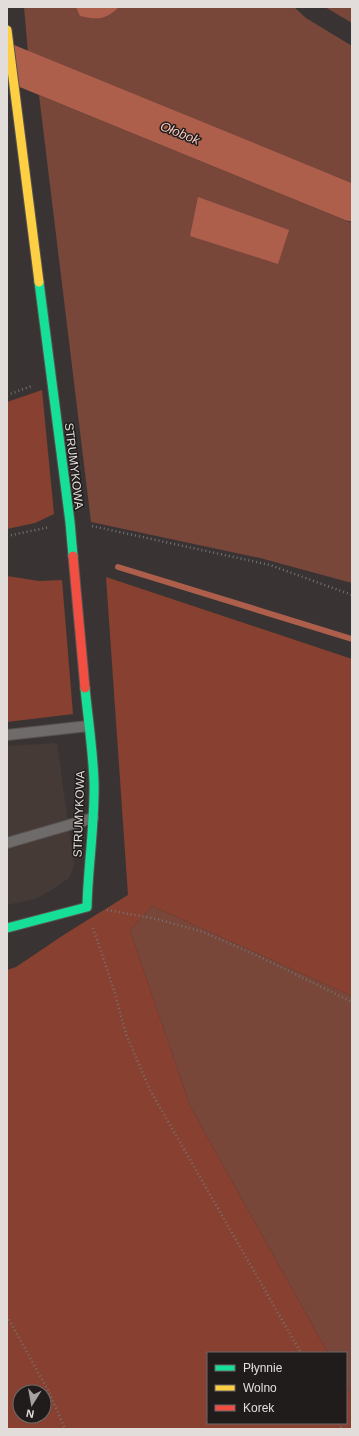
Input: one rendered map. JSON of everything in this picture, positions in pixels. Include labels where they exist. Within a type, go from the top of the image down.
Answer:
[{"type":"street","name":"STRUMYKOWA","points":[[7,30],[70,522],[94,782],[87,907]]},
{"type":"street","points":[[7,928],[87,907]]},
{"type":"lane","points":[[7,735],[88,726]]},
{"type":"lane","points":[[7,843],[93,818]]},
{"type":"path","points":[[7,395],[51,378]]},
{"type":"path","points":[[7,536],[70,522],[270,565],[352,595]]},
{"type":"path","points":[[301,1352],[150,1090],[126,1034],[114,990],[87,907],[118,911],[157,919],[202,932],[254,954],[352,1002]]},
{"type":"path","points":[[7,1316],[49,1392],[65,1429]]},
{"type":"shaded area","points":[[24,7],[294,7],[306,18],[352,46],[352,183],[28,53]]},
{"type":"shaded area","points":[[76,7],[119,7],[105,17],[92,18],[80,16]]},
{"type":"shaded area","points":[[325,7],[352,7],[352,23]]},
{"type":"shaded area","points":[[39,95],[352,223],[352,583],[260,558],[91,522]]},
{"type":"shaded area","points":[[198,197],[289,230],[278,264],[190,236]]},
{"type":"shaded area","points":[[42,390],[54,514],[35,523],[7,529],[7,402]]},
{"type":"shaded area","points":[[7,576],[39,581],[62,580],[73,714],[7,722]]},
{"type":"shaded area","points":[[106,577],[352,659],[352,996],[152,906],[130,930],[190,1106],[327,1352],[207,1352],[207,1424],[347,1424],[347,1387],[352,1396],[352,1429],[7,1429],[7,970],[16,967],[65,934],[128,895]]},
{"type":"shaded area","points":[[57,743],[74,866],[69,878],[50,891],[35,899],[7,905],[7,746]]},
{"type":"shaded area","points":[[152,906],[352,996],[352,1396],[347,1387],[347,1352],[327,1352],[190,1106],[130,930]]},
{"type":"waterway","name":"Ołobok","points":[[7,62],[352,203]]},
{"type":"waterway","points":[[118,567],[352,639]]},
{"type":"traffic: fast","points":[[39,282],[70,522],[73,556]]},
{"type":"traffic: fast","points":[[7,928],[87,907],[94,782],[92,747],[85,688]]},
{"type":"traffic: slow","points":[[7,30],[39,282]]},
{"type":"traffic: jam","points":[[73,556],[85,688]]}]
